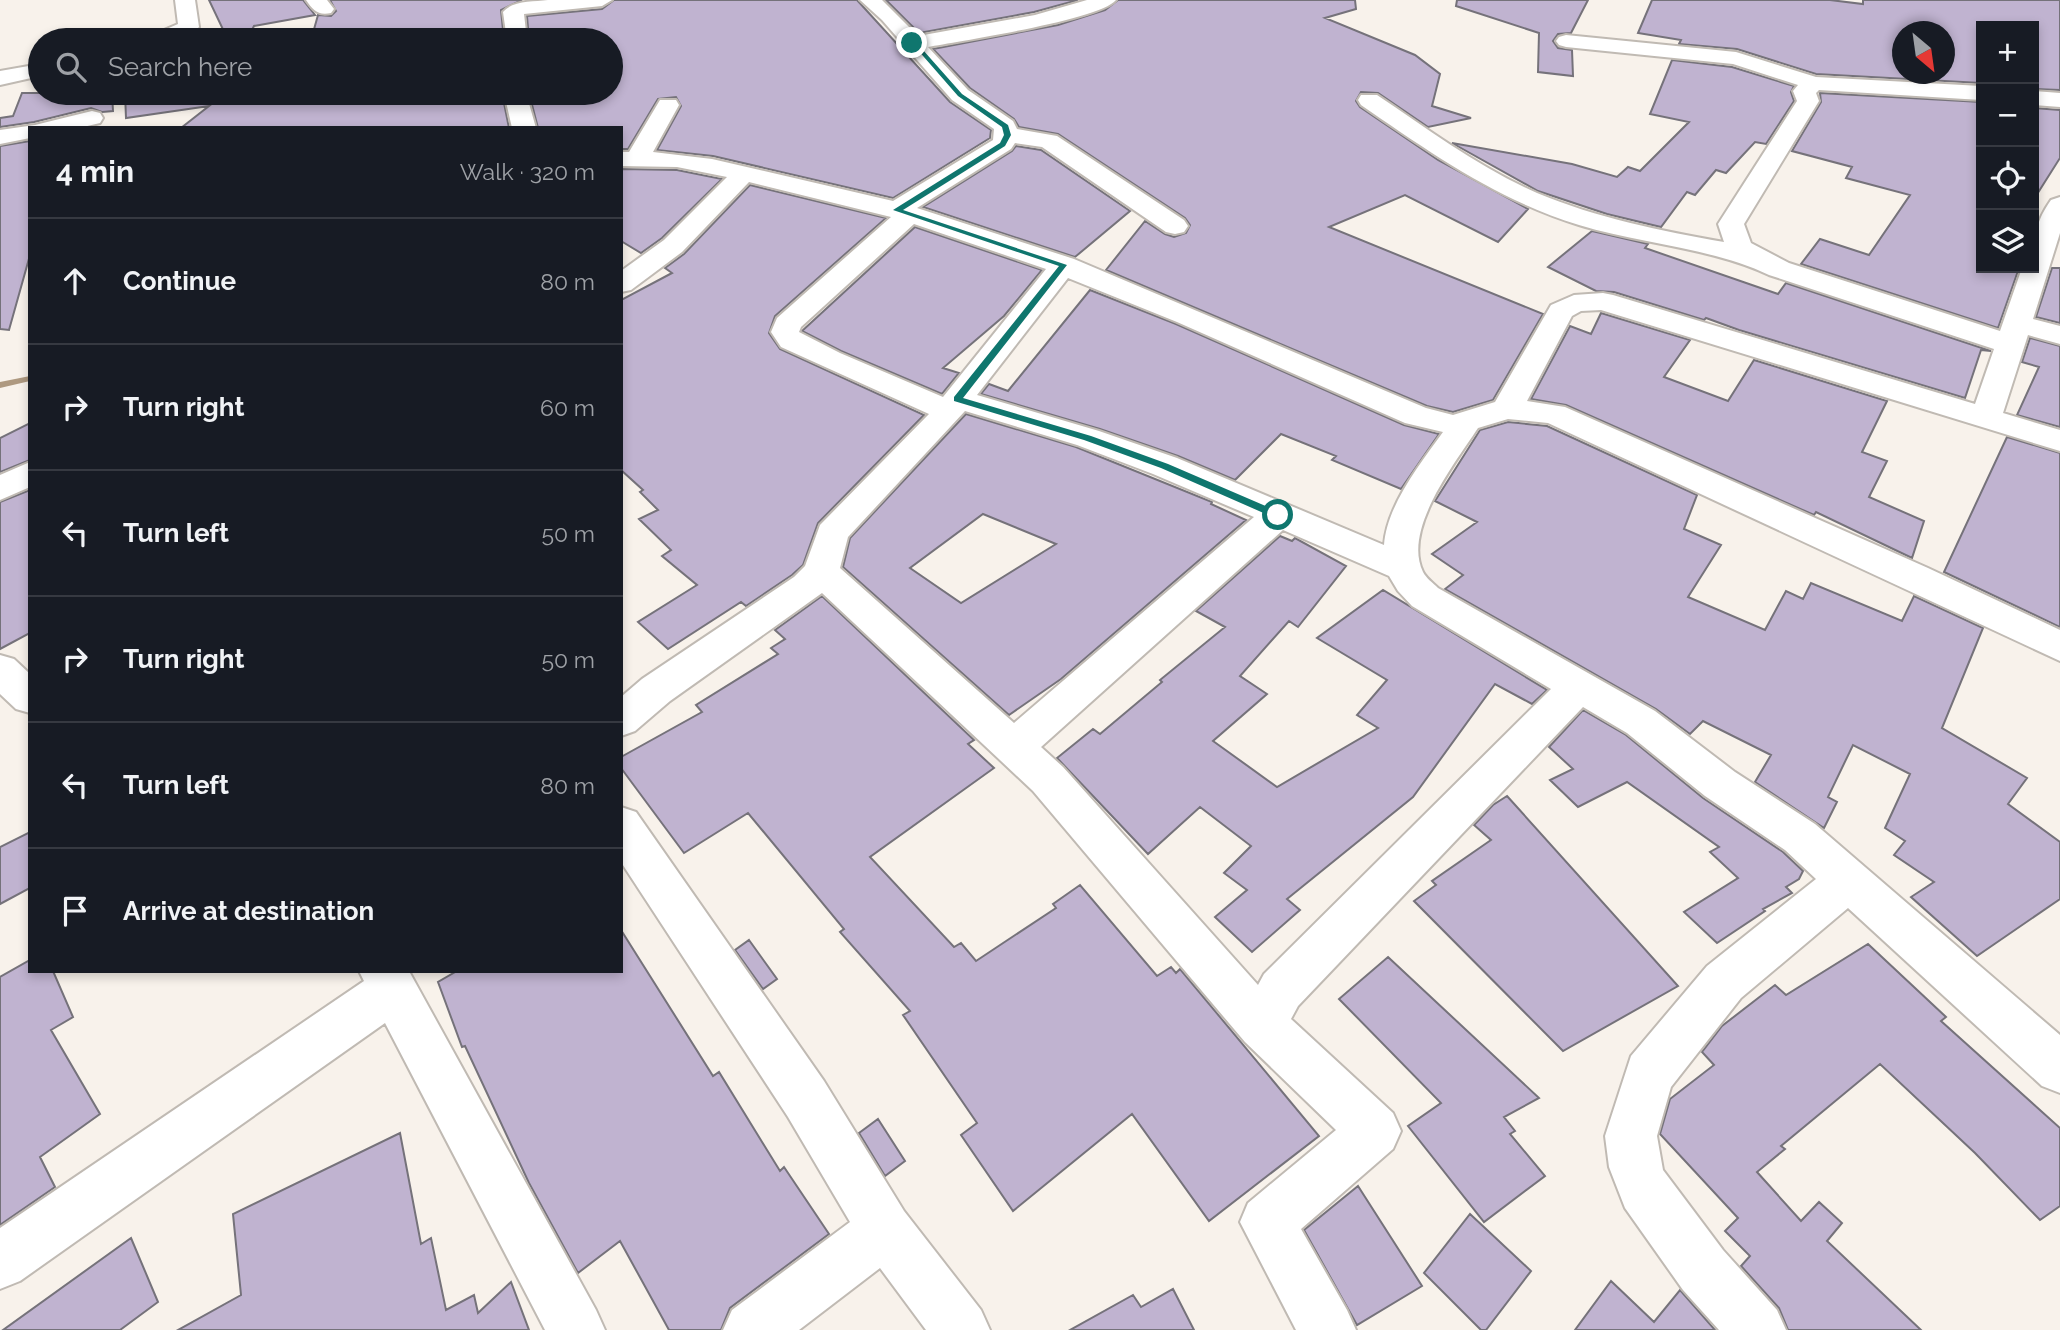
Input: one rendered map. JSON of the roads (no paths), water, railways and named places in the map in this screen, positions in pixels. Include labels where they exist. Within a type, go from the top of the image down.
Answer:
[{"type":"street","points":[[185,0],[189,27],[187,28]]},
{"type":"street","points":[[515,28],[513,12],[517,4],[603,0]]},
{"type":"street","points":[[870,0],[960,95],[1005,126],[1007,135],[1003,144],[903,212],[787,324],[785,332],[791,341],[952,405],[1087,438],[1152,461],[1404,568]]},
{"type":"street","points":[[1029,0],[1059,14]]},
{"type":"street","points":[[912,43],[986,31],[1106,0]]},
{"type":"street","points":[[1566,41],[1736,58],[1814,83],[1976,93]]},
{"type":"street","points":[[0,78],[28,72]]},
{"type":"street","points":[[1750,255],[1735,242],[1731,224],[1808,101],[1804,91],[1814,83]]},
{"type":"street","points":[[2039,98],[2060,100]]},
{"type":"street","points":[[1369,100],[1469,168],[1523,195],[1578,215],[1687,243],[1750,255],[1779,269],[2013,333],[2060,335]]},
{"type":"street","points":[[92,105],[90,111],[100,123]]},
{"type":"street","points":[[517,105],[523,126]]},
{"type":"street","points":[[629,159],[668,105]]},
{"type":"street","points":[[67,126],[100,123]]},
{"type":"street","points":[[0,137],[28,131]]},
{"type":"street","points":[[1007,135],[1049,141],[1175,226]]},
{"type":"street","points":[[629,159],[682,161],[861,199],[903,212],[1063,265],[1152,300],[1416,416],[1443,425],[1466,422],[1507,409],[1554,414],[1915,577],[2060,647]]},
{"type":"street","points":[[623,283],[673,246],[743,174]]},
{"type":"street","points":[[1986,417],[2050,224],[2060,205]]},
{"type":"street","points":[[623,718],[656,690],[807,586],[821,571],[832,533],[952,405],[1063,265]]},
{"type":"street","points":[[1507,409],[1561,311],[1574,303],[1603,301],[2060,441]]},
{"type":"street","points":[[1466,422],[1408,514],[1399,549],[1406,576],[1425,597],[1641,722],[1720,784],[1800,837],[2060,1068]]},
{"type":"street","points":[[0,489],[28,474]]},
{"type":"street","points":[[1014,747],[1278,515]]},
{"type":"street","points":[[821,571],[1048,779],[1262,1025],[1375,1131],[1267,1222],[1328,1330]]},
{"type":"street","points":[[0,670],[28,696]]},
{"type":"street","points":[[1262,1025],[1281,990],[1579,686]]},
{"type":"street","points":[[623,828],[806,1099],[885,1230],[961,1330]]},
{"type":"street","points":[[1757,1330],[1703,1270],[1644,1189],[1635,1167],[1631,1136],[1649,1074],[1724,982],[1848,880]]},
{"type":"street","points":[[0,1261],[388,980],[576,1330]]},
{"type":"street","points":[[752,1330],[885,1230]]},
{"type":"waterway","points":[[0,385],[28,378]]}]
